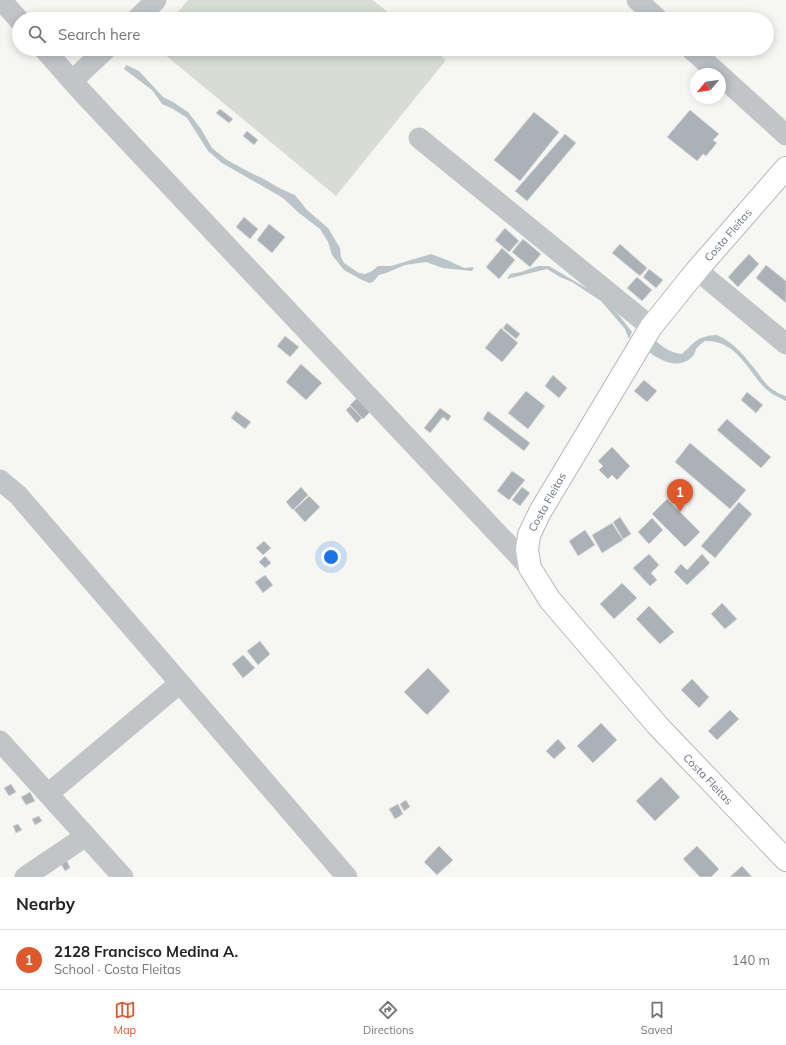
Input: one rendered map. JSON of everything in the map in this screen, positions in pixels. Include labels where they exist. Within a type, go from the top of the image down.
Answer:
[{"type":"main road","name":"Costa Fleitas","points":[[786,168],[697,270],[651,327],[540,512],[529,535],[527,550],[530,568],[550,600],[654,721],[786,860]]},
{"type":"street","points":[[1,0],[12,12]]},
{"type":"street","points":[[144,12],[156,0]]},
{"type":"street","points":[[638,0],[651,12]]},
{"type":"street","points":[[50,56],[530,568]]},
{"type":"street","points":[[72,81],[99,56]]},
{"type":"street","points":[[699,56],[711,68]]},
{"type":"street","points":[[726,81],[786,135]]},
{"type":"street","points":[[419,138],[651,327]]},
{"type":"street","points":[[697,270],[786,344]]},
{"type":"street","points":[[0,480],[18,495],[347,877]]},
{"type":"street","points":[[48,794],[180,682]]},
{"type":"street","points":[[4,752],[48,794],[123,877]]},
{"type":"street","points":[[25,877],[86,836]]},
{"type":"shaded area","points":[[188,0],[373,0],[388,12],[178,12]]},
{"type":"shaded area","points":[[166,56],[441,56],[446,60],[336,196]]},
{"type":"shaded area","points":[[126,65],[139,71],[163,97],[188,112],[201,129],[212,148],[227,160],[295,195],[307,210],[328,228],[340,248],[341,257],[344,263],[359,273],[365,274],[378,266],[391,266],[431,254],[464,268],[474,267],[472,271],[443,268],[426,262],[405,265],[379,275],[373,282],[369,283],[344,270],[332,255],[328,242],[320,229],[299,213],[283,198],[222,163],[208,151],[187,118],[162,104],[152,90],[124,69]]},
{"type":"shaded area","points":[[538,266],[549,266],[598,295],[618,314],[632,332],[629,339],[625,329],[601,301],[572,282],[547,269],[507,279],[510,274]]},
{"type":"shaded area","points":[[717,335],[729,342],[739,351],[772,389],[786,396],[786,401],[774,395],[765,388],[739,356],[724,345],[705,341],[696,349],[694,355],[688,360],[677,364],[660,359],[649,352],[656,341],[674,353],[682,354],[697,340]]},
{"type":"building","points":[[220,109],[233,119],[229,123],[216,113]]},
{"type":"building","points":[[690,110],[719,134],[713,140],[717,143],[706,156],[703,154],[697,161],[667,137]]},
{"type":"building","points":[[534,112],[559,132],[520,181],[494,160]]},
{"type":"building","points":[[247,131],[258,140],[254,145],[243,136]]},
{"type":"building","points":[[565,134],[576,143],[527,201],[515,191]]},
{"type":"building","points":[[244,217],[258,229],[250,239],[236,227]]},
{"type":"building","points":[[269,224],[285,237],[272,253],[257,240]]},
{"type":"building","points":[[505,228],[519,241],[509,252],[495,240]]},
{"type":"building","points":[[523,239],[541,254],[530,267],[512,252]]},
{"type":"building","points":[[620,244],[647,268],[640,276],[612,253]]},
{"type":"building","points":[[502,248],[515,260],[499,279],[486,267]]},
{"type":"building","points":[[749,254],[759,264],[738,287],[728,277]]},
{"type":"building","points":[[766,265],[786,281],[786,303],[756,278]]},
{"type":"building","points":[[649,269],[663,280],[656,288],[643,277]]},
{"type":"building","points":[[637,277],[652,290],[642,301],[627,288]]},
{"type":"building","points":[[507,323],[520,334],[516,339],[503,328]]},
{"type":"building","points":[[501,328],[518,343],[502,362],[485,348]]},
{"type":"building","points":[[285,336],[299,347],[290,357],[277,346]]},
{"type":"building","points":[[301,364],[322,383],[306,400],[286,382]]},
{"type":"building","points":[[553,375],[567,388],[559,398],[545,386]]},
{"type":"building","points":[[644,380],[657,391],[647,402],[634,391]]},
{"type":"building","points":[[526,391],[545,406],[528,429],[508,413]]},
{"type":"building","points":[[747,392],[763,405],[756,413],[741,400]]},
{"type":"building","points":[[359,396],[372,410],[363,419],[350,405]]},
{"type":"building","points":[[350,406],[362,418],[357,423],[346,410]]},
{"type":"building","points":[[440,408],[451,416],[448,421],[443,417],[430,433],[424,428]]},
{"type":"building","points":[[236,411],[251,422],[245,429],[231,418]]},
{"type":"building","points":[[488,411],[530,443],[524,451],[483,419]]},
{"type":"building","points":[[727,419],[771,457],[761,468],[717,430]]},
{"type":"building","points":[[690,443],[746,490],[730,509],[675,462]]},
{"type":"building","points":[[612,447],[630,466],[617,480],[612,475],[608,479],[599,470],[603,466],[598,461]]},
{"type":"building","points":[[512,471],[525,480],[509,500],[497,491]]},
{"type":"building","points":[[301,487],[308,495],[293,510],[286,502]]},
{"type":"building","points":[[522,487],[530,493],[520,506],[512,500]]},
{"type":"building","points":[[309,496],[320,507],[305,522],[294,510]]},
{"type":"building","points":[[667,499],[700,532],[685,547],[652,514]]},
{"type":"building","points":[[739,502],[752,514],[715,558],[701,546]]},
{"type":"building","points":[[620,517],[631,534],[623,539],[613,522]]},
{"type":"building","points":[[652,518],[663,530],[649,544],[638,532]]},
{"type":"building","points":[[612,523],[623,540],[602,553],[592,535]]},
{"type":"building","points":[[585,530],[595,545],[578,556],[569,541]]},
{"type":"building","points":[[264,541],[271,548],[263,555],[256,548]]},
{"type":"building","points":[[649,554],[659,565],[651,573],[657,580],[650,586],[633,568]]},
{"type":"building","points":[[702,554],[710,563],[687,585],[674,572],[681,564],[687,570]]},
{"type":"building","points":[[265,556],[271,563],[265,568],[259,562]]},
{"type":"building","points":[[265,575],[273,585],[263,593],[255,582]]},
{"type":"building","points":[[622,583],[637,598],[614,619],[600,604]]},
{"type":"building","points":[[722,603],[737,619],[725,629],[711,614]]},
{"type":"building","points":[[649,606],[674,632],[660,644],[636,619]]},
{"type":"building","points":[[260,641],[270,654],[258,665],[247,651]]},
{"type":"building","points":[[243,655],[255,668],[243,678],[232,664]]},
{"type":"building","points":[[428,668],[450,691],[427,715],[404,692]]},
{"type":"building","points":[[692,679],[709,697],[699,708],[681,690]]},
{"type":"building","points":[[730,710],[739,719],[717,740],[708,731]]},
{"type":"building","points":[[601,723],[617,740],[593,763],[577,746]]},
{"type":"building","points":[[558,739],[566,748],[554,759],[546,751]]},
{"type":"building","points":[[661,777],[680,797],[655,821],[636,801]]},
{"type":"building","points":[[11,784],[16,792],[9,796],[4,788]]},
{"type":"building","points":[[30,792],[35,801],[26,805],[21,797]]},
{"type":"building","points":[[406,800],[410,807],[404,811],[400,804]]},
{"type":"building","points":[[398,804],[403,814],[395,819],[389,809]]},
{"type":"building","points":[[39,816],[42,821],[35,825],[32,819]]},
{"type":"building","points":[[18,824],[22,830],[16,833],[13,826]]},
{"type":"building","points":[[439,846],[453,860],[437,875],[424,862]]},
{"type":"building","points":[[697,846],[719,869],[711,877],[700,877],[683,859]]},
{"type":"building","points":[[67,861],[70,868],[65,871],[61,864]]},
{"type":"building","points":[[742,866],[752,877],[730,877]]},
{"type":"place","name":"2128 Francisco Medina A.","points":[[680,512]]}]
